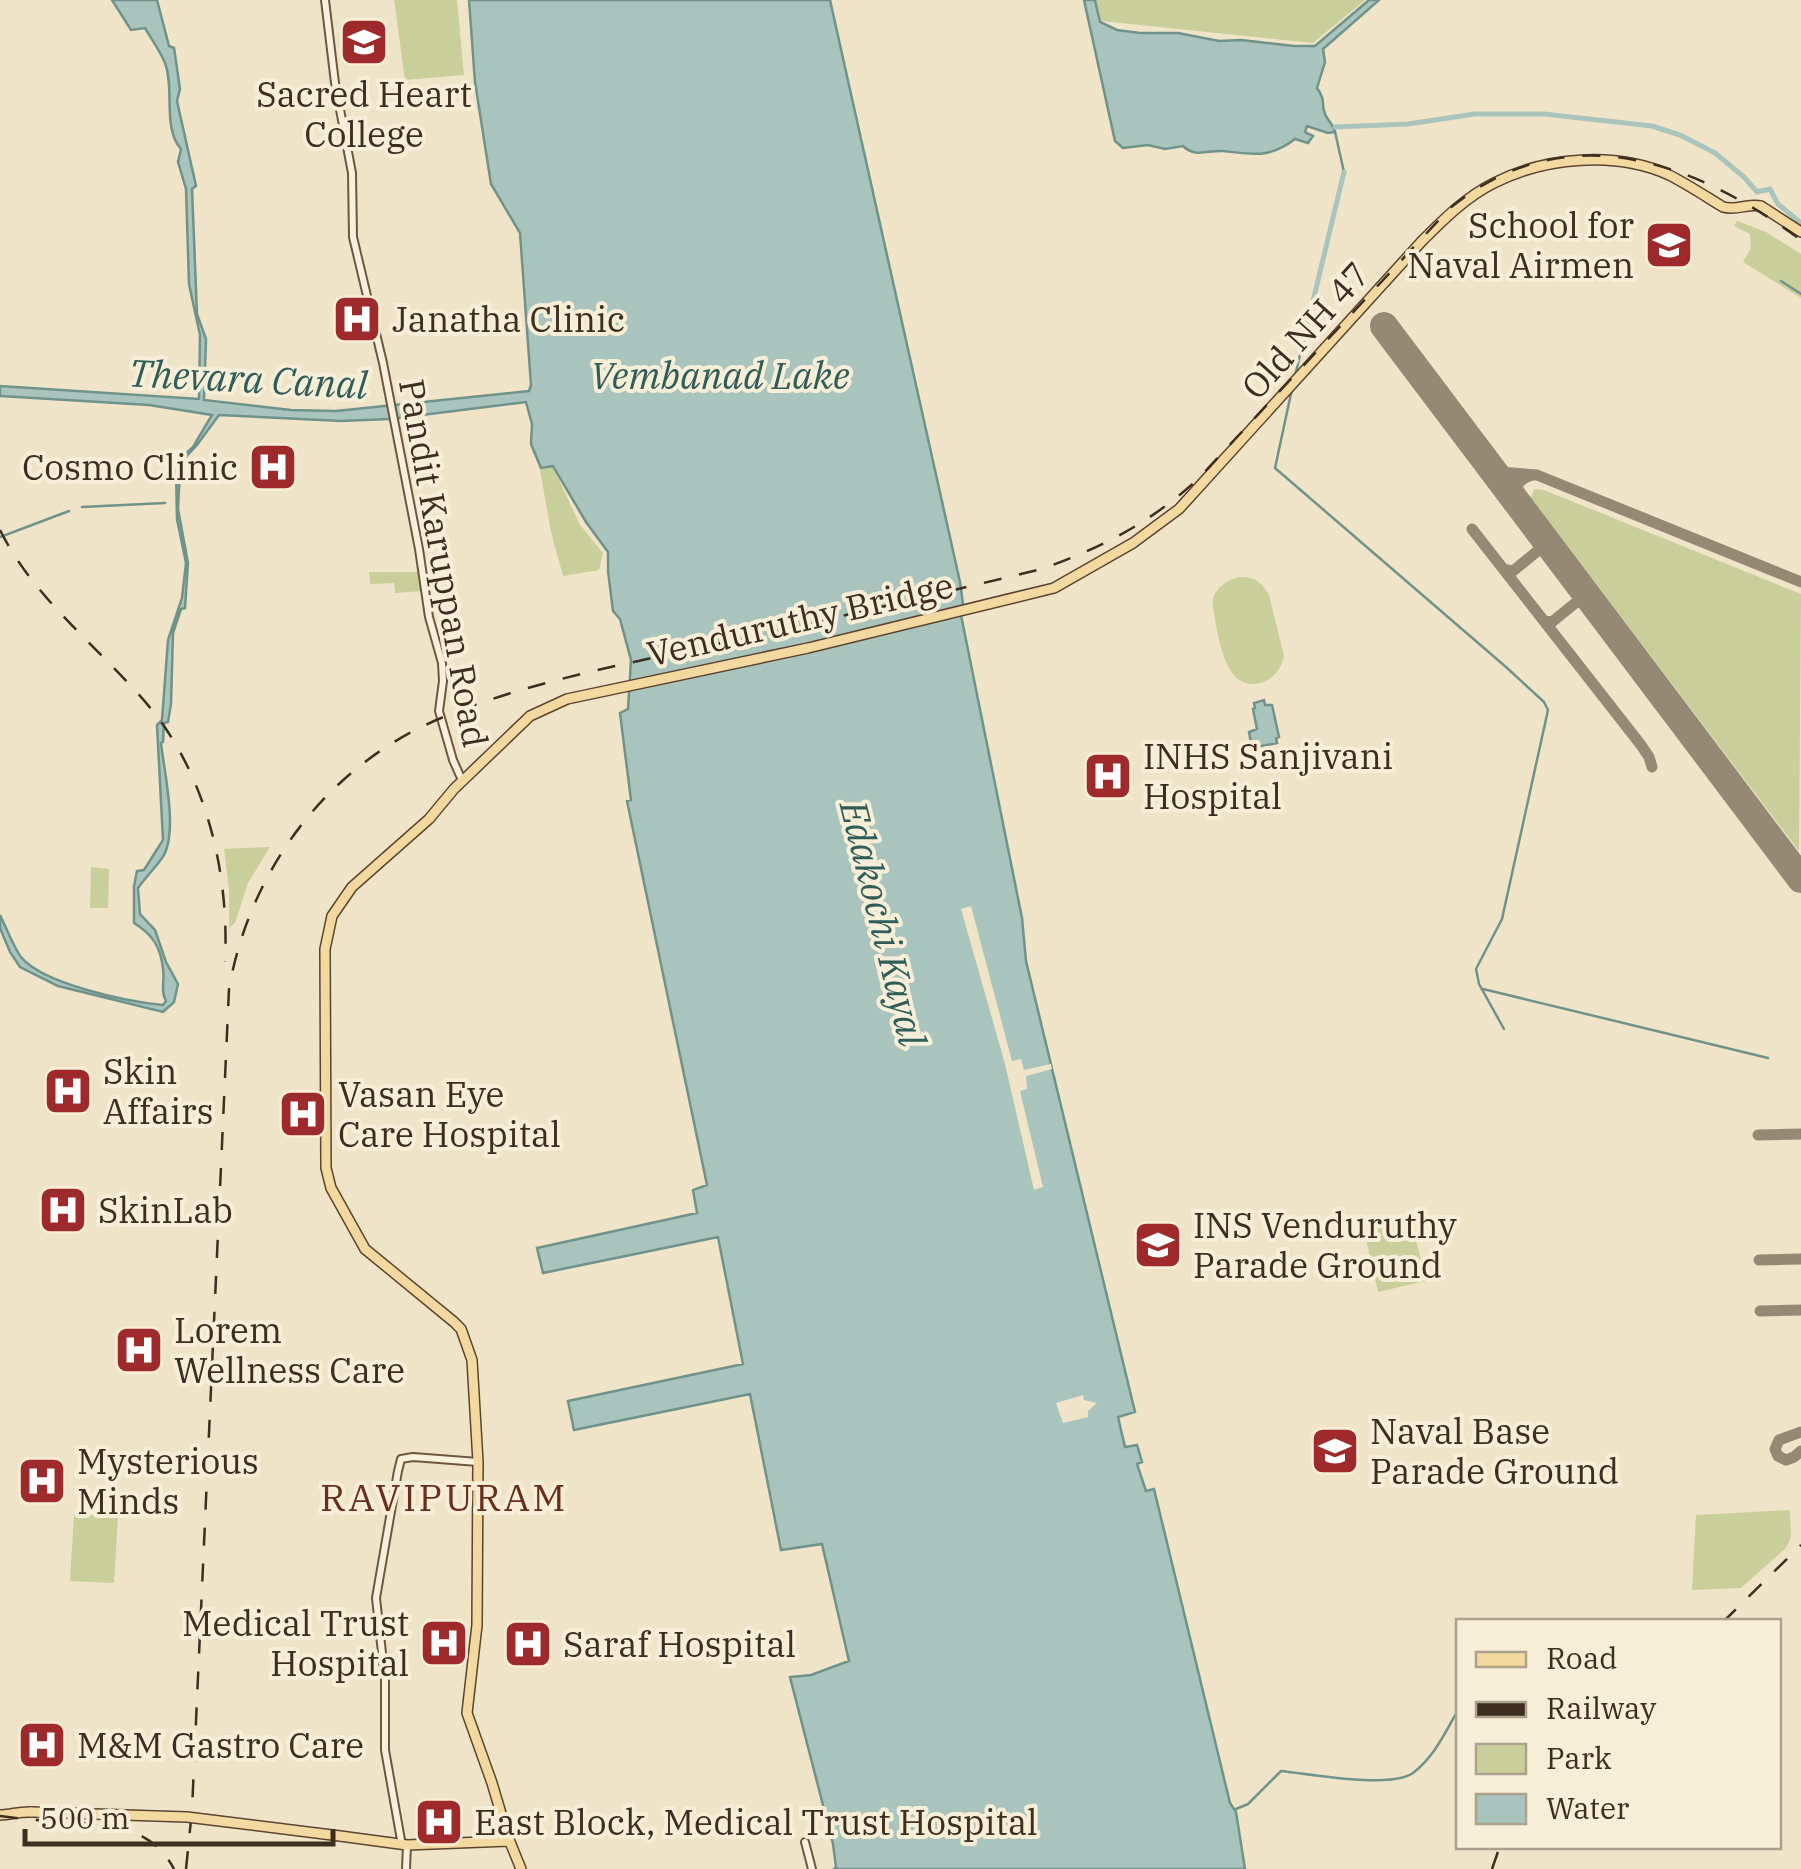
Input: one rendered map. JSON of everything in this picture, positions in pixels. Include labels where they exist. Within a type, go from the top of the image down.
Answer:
[{"type":"main road","name":"Pandit Karuppan Road","points":[[326,0],[335,83],[352,173],[353,236],[383,362],[423,570],[428,618],[442,663],[439,711],[463,780]]},
{"type":"main road","name":"Old NH 47","points":[[1033,592],[1064,584],[1179,509],[1422,241],[1447,216],[1495,183],[1554,163],[1618,162],[1667,174],[1722,207],[1732,210],[1761,206],[1801,232]]},
{"type":"main road","name":"Venduruthy Bridge","points":[[475,1462],[468,1371],[459,1331],[365,1249],[329,1189],[322,1004],[325,949],[332,916],[344,896],[362,873],[430,819],[463,780],[530,716],[568,699],[808,648],[1033,592]]},
{"type":"main road","points":[[406,1869],[385,1750],[386,1680],[376,1598],[398,1470],[402,1459],[414,1457],[475,1462],[473,1578],[462,1713],[518,1869]]},
{"type":"main road","points":[[0,1811],[9,1815],[14,1811],[187,1817],[404,1842],[505,1839]]},
{"type":"main road","points":[[805,1842],[812,1869]]},
{"type":"green space","points":[[394,0],[457,0],[464,75],[405,80]]},
{"type":"green space","points":[[1096,0],[1365,0],[1313,43],[1101,21]]},
{"type":"green space","points":[[1737,221],[1766,232],[1801,254],[1801,298],[1743,262],[1751,248],[1750,234],[1734,226]]},
{"type":"green space","points":[[553,467],[580,525],[603,553],[599,570],[563,576],[540,470]]},
{"type":"green space","points":[[1534,489],[1801,594],[1799,851],[1531,498]]},
{"type":"green space","points":[[369,572],[421,572],[423,591],[395,593],[394,583],[370,584]]},
{"type":"green space","points":[[1239,577],[1257,581],[1269,595],[1284,656],[1273,676],[1252,684],[1241,681],[1226,661],[1213,608],[1219,588]]},
{"type":"green space","points":[[270,847],[248,883],[235,923],[229,928],[224,849]]},
{"type":"green space","points":[[91,867],[109,869],[108,908],[90,908]]},
{"type":"green space","points":[[1410,1215],[1426,1281],[1378,1292],[1363,1226]]},
{"type":"green space","points":[[1790,1510],[1791,1537],[1786,1548],[1741,1588],[1692,1590],[1696,1515]]},
{"type":"green space","points":[[74,1514],[118,1517],[114,1583],[70,1581]]},
{"type":"water","name":"Vembanad Lake","points":[[112,0],[157,0],[169,46],[174,48],[180,89],[177,101],[196,186],[192,189],[197,314],[206,339],[204,400],[336,411],[529,391],[531,385],[520,233],[491,184],[475,82],[469,0],[830,0],[960,582],[961,615],[1022,918],[1026,961],[1135,1412],[1118,1417],[1125,1447],[1137,1445],[1142,1462],[1137,1464],[1146,1491],[1154,1489],[1230,1803],[1236,1812],[1245,1869],[834,1869],[833,1844],[790,1677],[811,1675],[849,1661],[822,1544],[781,1550],[750,1394],[574,1430],[568,1401],[743,1364],[718,1237],[543,1273],[537,1248],[697,1213],[693,1190],[707,1185],[627,801],[631,800],[620,713],[628,709],[631,660],[620,619],[613,611],[608,552],[553,466],[541,468],[531,444],[532,424],[526,402],[390,419],[341,421],[219,415],[180,469],[178,509],[188,563],[185,608],[181,609],[173,633],[171,704],[161,743],[169,834],[162,858],[138,888],[140,914],[155,930],[178,984],[174,1002],[163,1012],[58,986],[20,967],[10,952],[0,928],[0,915],[21,957],[32,967],[108,996],[163,1005],[166,1001],[158,948],[134,923],[134,886],[137,871],[144,870],[163,840],[157,725],[162,720],[168,640],[182,598],[186,563],[177,519],[176,470],[212,415],[149,405],[0,396],[0,386],[199,399],[200,335],[189,284],[186,189],[178,162],[181,149],[170,119],[168,73],[145,28],[131,30]]},
{"type":"water","points":[[1084,0],[1095,0],[1100,22],[1117,30],[1315,46],[1369,0],[1379,0],[1323,49],[1325,62],[1317,88],[1335,132],[1307,126],[1305,132],[1313,136],[1308,143],[1295,139],[1277,150],[1252,154],[1197,153],[1183,146],[1123,148],[1115,141]]},
{"type":"water","points":[[1264,700],[1265,705],[1272,705],[1279,737],[1277,743],[1252,748],[1249,732],[1257,729],[1254,703]]},
{"type":"pier","points":[[971,906],[1012,1061],[1021,1059],[1024,1070],[1051,1064],[1052,1069],[1026,1076],[1027,1089],[1020,1091],[1043,1187],[1034,1190],[1005,1064],[961,909]]},
{"type":"pier","points":[[1083,1395],[1084,1400],[1097,1403],[1088,1411],[1088,1417],[1063,1423],[1056,1403]]},
{"type":"waterway","points":[[1335,127],[1408,124],[1475,114],[1544,114],[1652,126],[1715,153],[1757,192],[1770,189],[1778,204],[1801,223]]},
{"type":"waterway","points":[[1335,132],[1344,172]]},
{"type":"waterway","points":[[1301,351],[1344,172]]},
{"type":"waterway","points":[[1781,281],[1801,294]]},
{"type":"waterway","points":[[1295,376],[1301,351]]},
{"type":"waterway","points":[[1292,389],[1275,468],[1506,667],[1548,710],[1502,919],[1476,969],[1479,984],[1504,1029]]},
{"type":"waterway","points":[[82,507],[165,503]]},
{"type":"waterway","points":[[0,537],[69,511]]},
{"type":"waterway","points":[[1483,989],[1768,1058]]},
{"type":"waterway","points":[[1236,1809],[1248,1804],[1281,1771],[1369,1780],[1402,1778],[1413,1773],[1433,1752],[1456,1714]]},
{"type":"taxiway","points":[[1484,458],[1499,472],[1537,475],[1801,582]]},
{"type":"taxiway","points":[[1521,508],[1517,487],[1533,475]]},
{"type":"taxiway","points":[[1472,529],[1641,745],[1652,767]]},
{"type":"taxiway","points":[[1504,569],[1513,571],[1540,549],[1544,538]]},
{"type":"taxiway","points":[[1544,621],[1552,622],[1579,600],[1583,590]]},
{"type":"taxiway","points":[[1758,1135],[1801,1134]]},
{"type":"taxiway","points":[[1759,1260],[1801,1259]]},
{"type":"taxiway","points":[[1760,1311],[1801,1310]]},
{"type":"taxiway","points":[[1801,1432],[1779,1440],[1775,1449],[1786,1460],[1801,1451]]},
{"type":"runway","points":[[1384,326],[1801,879]]},
{"type":"railway","points":[[186,1869],[192,1810],[229,989],[255,902],[302,824],[332,791],[366,761],[404,736],[446,716],[512,693],[614,666],[1042,569],[1106,542],[1162,509],[1198,479],[1450,208],[1494,179],[1538,162],[1583,156],[1628,159],[1673,170],[1716,188],[1801,240]]},
{"type":"railway","points":[[0,530],[36,585],[147,703],[182,755],[214,841],[224,901],[225,962]]},
{"type":"railway","points":[[1726,1619],[1801,1545]]},
{"type":"railway","points":[[0,1816],[119,1828],[150,1841],[174,1869]]},
{"type":"railway","points":[[1492,1869],[1499,1849]]},
{"type":"place","name":"Sacred Heart College","points":[[364,42]]},
{"type":"place","name":"School for Naval Airmen","points":[[1669,245]]},
{"type":"place","name":"Janatha Clinic","points":[[357,319]]},
{"type":"place","name":"Cosmo Clinic","points":[[273,467]]},
{"type":"place","name":"INHS Sanjivani Hospital","points":[[1108,776]]},
{"type":"place","name":"Skin Affairs","points":[[68,1091]]},
{"type":"place","name":"Vasan Eye Care Hospital","points":[[303,1114]]},
{"type":"place","name":"SkinLab","points":[[63,1210]]},
{"type":"place","name":"INS Venduruthy Parade Ground","points":[[1158,1245]]},
{"type":"place","name":"Lorem Wellness Care","points":[[139,1350]]},
{"type":"place","name":"Naval Base Parade Ground","points":[[1335,1451]]},
{"type":"place","name":"Mysterious Minds","points":[[42,1481]]},
{"type":"place","name":"Medical Trust Hospital","points":[[444,1643]]},
{"type":"place","name":"Saraf Hospital","points":[[528,1644]]},
{"type":"place","name":"M&M Gastro Care","points":[[42,1745]]},
{"type":"place","name":"East Block, Medical Trust Hospital","points":[[439,1822]]},
{"type":"district","name":"RAVIPURAM","points":[[444,1496]]},
{"type":"water label","name":"Thevara Canal","points":[[248,378]]},
{"type":"water label","name":"Edakochi Kayal","points":[[884,923]]}]
